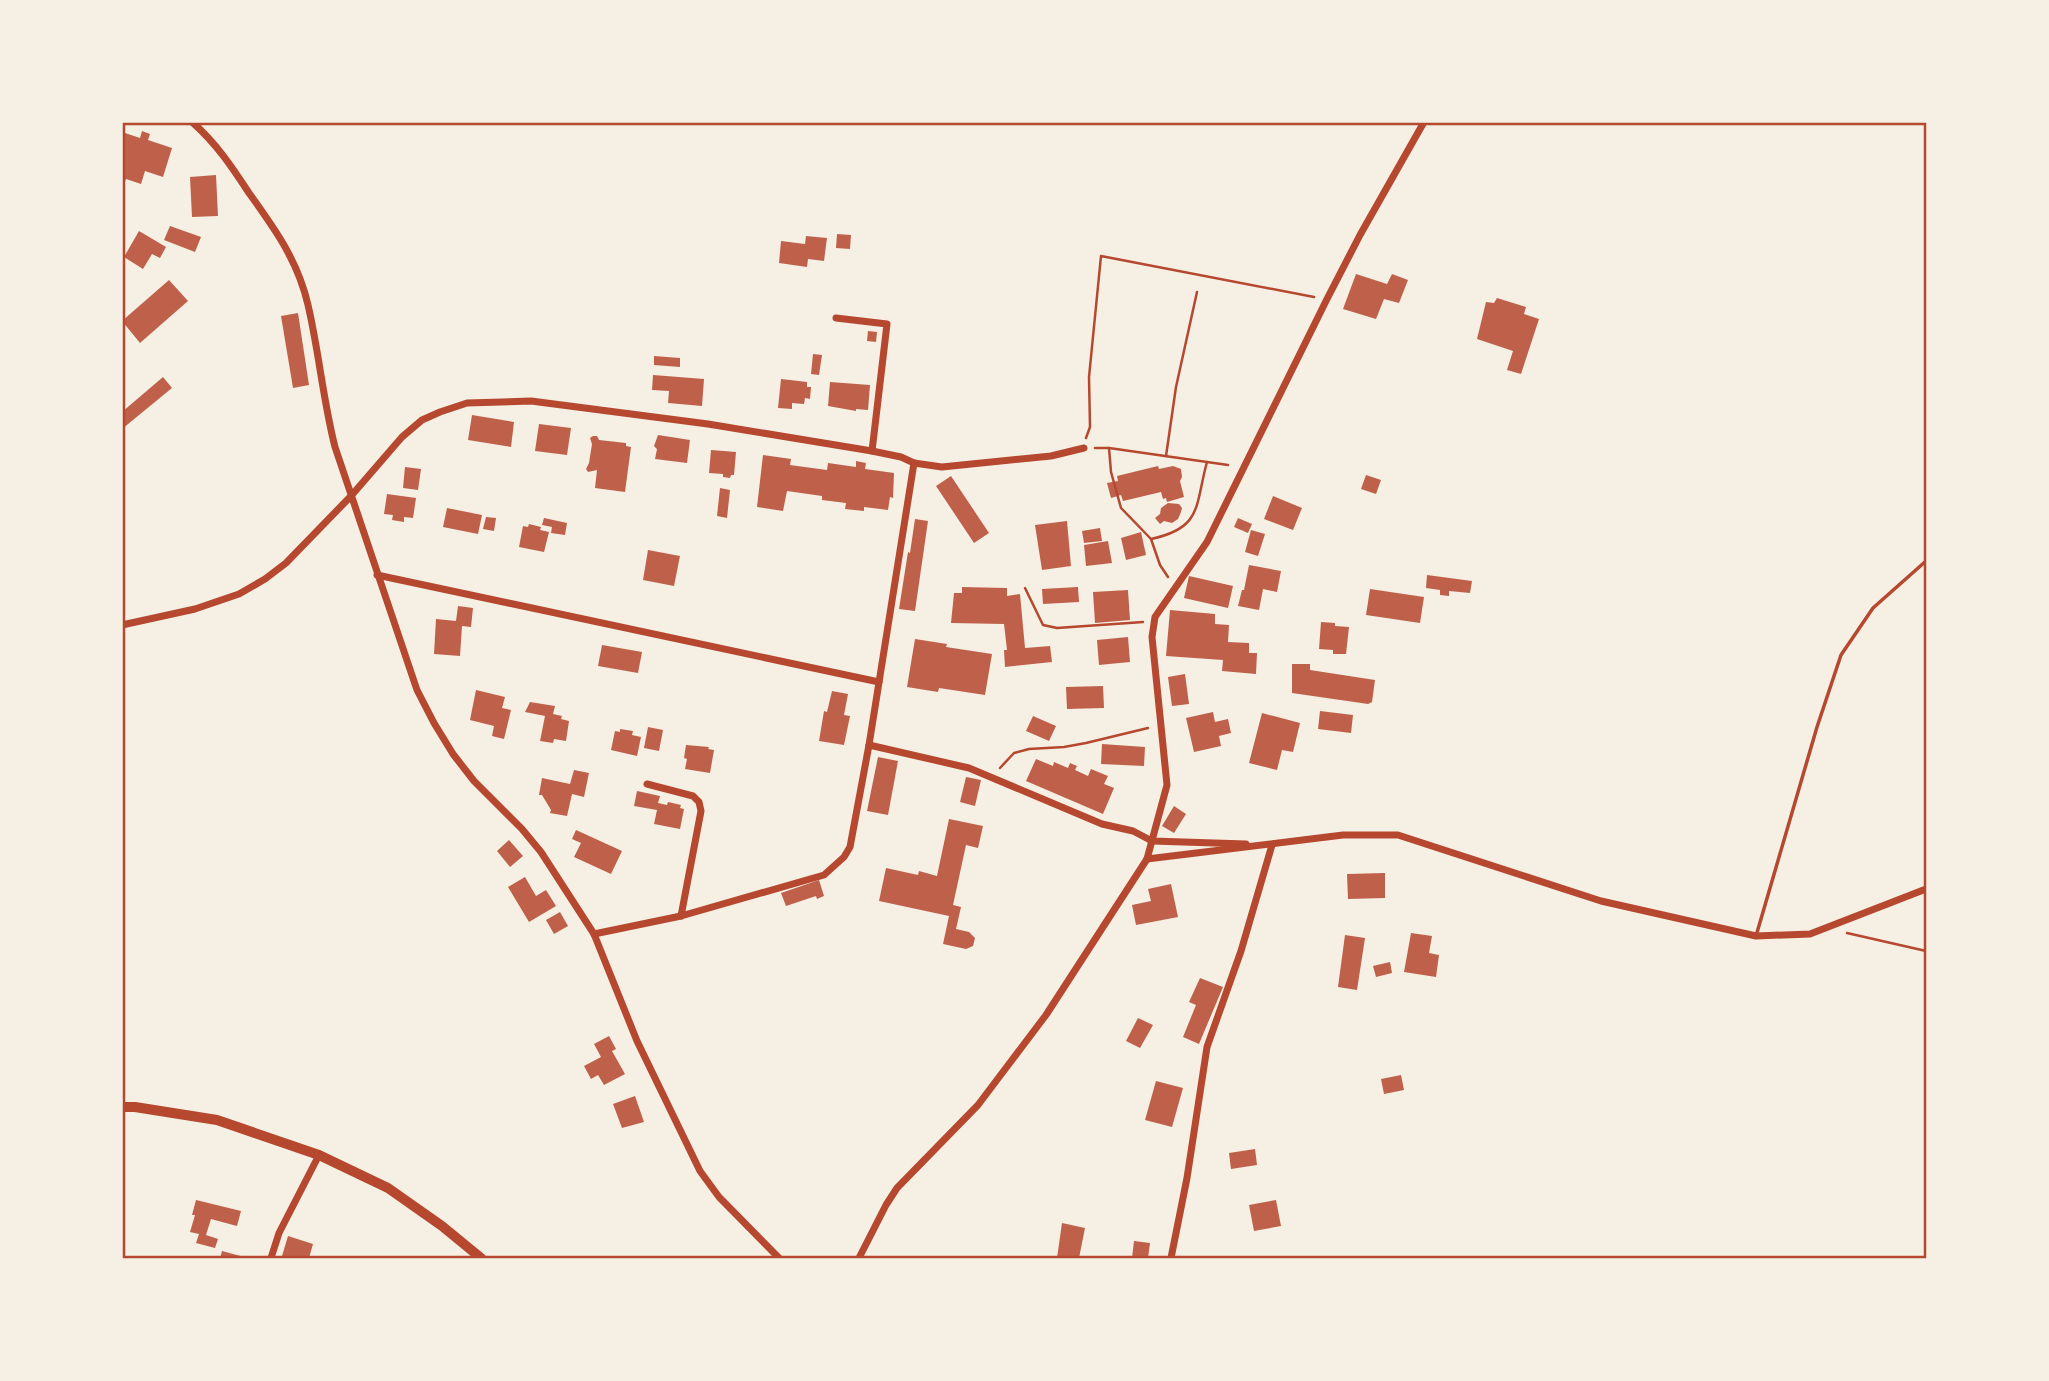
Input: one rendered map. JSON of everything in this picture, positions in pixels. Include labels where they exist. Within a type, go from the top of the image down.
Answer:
[{"type":"main road","points":[[122,1107],[217,1120],[319,1155],[388,1188],[442,1226],[481,1258]]},
{"type":"street","points":[[192,122],[210,138],[228,162],[283,241],[298,273],[308,305],[327,414],[351,496],[417,690],[434,723],[474,781],[541,852],[594,934],[637,1041],[701,1171],[719,1197],[779,1258]]},
{"type":"street","points":[[859,1258],[897,1188],[978,1105],[1046,1015],[1147,859],[1167,785],[1152,637],[1153,621],[1207,542],[1327,299],[1424,122]]},
{"type":"street","points":[[836,318],[887,324],[873,451]]},
{"type":"street","points":[[122,625],[195,609],[239,594],[265,579],[286,564],[351,496],[402,437],[422,421],[467,403],[531,401],[708,424],[873,451],[915,463],[942,467],[1051,456],[1084,448]]},
{"type":"street","points":[[594,934],[681,916],[824,875],[844,857],[850,847],[869,745],[915,463]]},
{"type":"street","points":[[377,575],[879,682]]},
{"type":"street","points":[[869,745],[969,768],[1102,824],[1133,831],[1152,841],[1272,845]]},
{"type":"street","points":[[647,784],[693,796],[699,802],[701,811],[681,916]]},
{"type":"street","points":[[1147,859],[1343,835],[1398,835],[1601,901],[1756,936],[1810,934],[1927,889]]},
{"type":"street","points":[[1171,1258],[1187,1178],[1207,1047],[1241,951],[1272,845]]},
{"type":"street","points":[[271,1258],[279,1233],[319,1155]]},
{"type":"lane","points":[[1756,936],[1817,727],[1841,655],[1873,608],[1927,561]]},
{"type":"path","points":[[1228,465],[1109,448],[1084,448],[1090,427],[1089,377],[1101,257],[1327,299]]},
{"type":"path","points":[[1166,456],[1197,292]]},
{"type":"path","points":[[1109,448],[1111,472],[1121,508],[1151,539],[1160,565],[1175,587]]},
{"type":"path","points":[[1151,539],[1182,528],[1192,517],[1207,461]]},
{"type":"path","points":[[1025,588],[1043,625],[1057,628],[1153,621]]},
{"type":"path","points":[[989,777],[1014,753],[1029,749],[1086,744],[1161,724]]},
{"type":"path","points":[[1826,928],[1927,951]]},
{"type":"building","points":[[142,131],[150,134],[148,140],[172,148],[163,177],[145,171],[141,184],[126,179],[122,188],[122,132],[140,138]]},
{"type":"building","points":[[216,175],[218,216],[192,217],[190,177]]},
{"type":"building","points":[[170,226],[201,237],[195,252],[164,240]]},
{"type":"building","points":[[139,231],[166,247],[160,258],[152,254],[143,269],[124,257]]},
{"type":"building","points":[[837,234],[851,235],[850,249],[836,248]]},
{"type":"building","points":[[806,236],[827,238],[824,261],[808,259],[807,267],[779,263],[781,241],[805,244]]},
{"type":"building","points":[[1356,274],[1387,284],[1392,274],[1408,280],[1399,303],[1384,299],[1376,319],[1343,309]]},
{"type":"building","points":[[169,280],[188,301],[140,343],[122,321]]},
{"type":"building","points":[[1497,298],[1526,307],[1524,314],[1539,319],[1521,374],[1507,370],[1513,351],[1477,339],[1486,302],[1494,303]]},
{"type":"building","points":[[298,313],[309,385],[293,388],[281,316]]},
{"type":"building","points":[[868,331],[877,332],[876,342],[867,341]]},
{"type":"building","points":[[813,354],[822,355],[819,375],[811,374]]},
{"type":"building","points":[[654,356],[680,358],[680,367],[654,365]]},
{"type":"building","points":[[653,375],[704,379],[702,406],[668,403],[669,391],[652,390]]},
{"type":"building","points":[[163,377],[172,388],[122,429],[122,412]]},
{"type":"building","points":[[781,379],[807,382],[807,387],[811,387],[810,399],[805,398],[804,404],[792,403],[792,409],[778,408]]},
{"type":"building","points":[[830,382],[870,385],[868,410],[856,411],[828,406]]},
{"type":"building","points":[[472,415],[514,422],[511,447],[468,440]]},
{"type":"building","points":[[539,424],[571,428],[567,455],[535,451]]},
{"type":"building","points":[[658,435],[690,440],[687,463],[655,459],[657,449],[654,446]]},
{"type":"building","points":[[597,436],[599,440],[626,443],[626,446],[631,447],[625,492],[595,488],[597,470],[588,472],[586,469],[592,444],[590,438]]},
{"type":"building","points":[[711,450],[736,452],[734,475],[730,478],[723,477],[723,474],[709,473]]},
{"type":"building","points":[[763,455],[791,459],[790,465],[827,470],[828,463],[856,467],[856,461],[866,463],[865,469],[894,473],[893,498],[890,497],[888,510],[864,507],[864,511],[845,509],[846,503],[822,500],[822,496],[787,491],[783,511],[757,507]]},
{"type":"building","points":[[1158,466],[1159,469],[1173,466],[1181,469],[1180,481],[1184,497],[1167,502],[1161,492],[1123,501],[1121,495],[1111,498],[1107,483],[1118,481],[1117,476]]},
{"type":"building","points":[[405,467],[421,469],[418,490],[403,488]]},
{"type":"building","points":[[1366,475],[1381,480],[1376,494],[1361,489]]},
{"type":"building","points":[[951,476],[989,533],[974,543],[936,486]]},
{"type":"building","points":[[720,488],[730,490],[727,518],[717,516]]},
{"type":"building","points":[[387,494],[416,498],[413,518],[404,517],[404,522],[392,520],[393,515],[384,514]]},
{"type":"building","points":[[1273,496],[1302,508],[1293,530],[1264,519]]},
{"type":"building","points":[[1168,503],[1179,504],[1181,512],[1178,519],[1172,523],[1164,521],[1160,524],[1155,518]]},
{"type":"building","points":[[447,508],[482,515],[478,534],[443,527]]},
{"type":"building","points":[[486,517],[496,518],[494,531],[483,529]]},
{"type":"building","points":[[544,518],[567,523],[565,535],[551,533],[552,527],[542,525]]},
{"type":"building","points":[[1238,518],[1252,524],[1248,533],[1234,527]]},
{"type":"building","points":[[915,519],[928,521],[915,611],[899,609]]},
{"type":"building","points":[[1067,521],[1071,566],[1042,570],[1035,525]]},
{"type":"building","points":[[529,524],[549,532],[544,552],[519,547],[523,526],[528,527]]},
{"type":"building","points":[[1100,528],[1102,541],[1084,543],[1082,531]]},
{"type":"building","points":[[1251,530],[1265,534],[1258,556],[1245,552]]},
{"type":"building","points":[[1141,532],[1146,555],[1126,560],[1121,538]]},
{"type":"building","points":[[1108,541],[1112,563],[1086,566],[1084,545]]},
{"type":"building","points":[[648,550],[680,556],[674,586],[643,580]]},
{"type":"building","points":[[1249,565],[1281,571],[1277,592],[1263,589],[1259,610],[1238,606]]},
{"type":"building","points":[[1427,575],[1472,581],[1470,593],[1449,591],[1449,596],[1440,595],[1440,590],[1426,588]]},
{"type":"building","points":[[1189,576],[1233,586],[1228,608],[1184,598]]},
{"type":"building","points":[[962,587],[1007,588],[1007,596],[1020,594],[1025,648],[1050,646],[1052,662],[1005,667],[1004,650],[1007,650],[1004,624],[951,623],[954,593],[962,593]]},
{"type":"building","points":[[1078,587],[1079,602],[1043,604],[1042,589]]},
{"type":"building","points":[[1370,589],[1424,597],[1420,623],[1366,615]]},
{"type":"building","points":[[1128,590],[1130,620],[1095,623],[1093,592]]},
{"type":"building","points":[[458,606],[473,608],[471,627],[462,626],[460,656],[434,654],[436,619],[456,621]]},
{"type":"building","points":[[1170,610],[1215,614],[1215,624],[1229,625],[1228,642],[1249,643],[1249,653],[1257,653],[1256,674],[1222,671],[1223,660],[1166,656]]},
{"type":"building","points":[[1321,622],[1349,627],[1346,654],[1333,654],[1333,650],[1319,649]]},
{"type":"building","points":[[1128,637],[1130,662],[1099,665],[1097,640]]},
{"type":"building","points":[[915,639],[992,654],[985,695],[939,688],[938,692],[907,687]]},
{"type":"building","points":[[602,645],[642,652],[638,673],[598,666]]},
{"type":"building","points":[[1292,664],[1310,664],[1310,670],[1375,680],[1372,702],[1368,704],[1292,693]]},
{"type":"building","points":[[1185,674],[1189,704],[1172,706],[1168,677]]},
{"type":"building","points":[[1103,686],[1104,708],[1067,709],[1066,687]]},
{"type":"building","points":[[476,690],[505,697],[502,708],[511,710],[504,739],[492,736],[494,726],[470,720]]},
{"type":"building","points":[[832,691],[848,694],[844,715],[850,716],[844,745],[819,741],[824,711],[827,712]]},
{"type":"building","points":[[530,702],[555,706],[553,714],[569,721],[566,741],[540,741],[545,716],[525,712]]},
{"type":"building","points":[[1320,711],[1353,715],[1351,733],[1318,729]]},
{"type":"building","points":[[1213,712],[1215,722],[1228,719],[1231,733],[1219,736],[1221,746],[1194,752],[1186,718]]},
{"type":"building","points":[[1262,713],[1300,723],[1293,752],[1282,750],[1277,770],[1249,763]]},
{"type":"building","points":[[1033,716],[1056,726],[1049,741],[1026,731]]},
{"type":"building","points":[[648,727],[663,730],[659,751],[644,748]]},
{"type":"building","points":[[620,729],[633,731],[632,735],[641,737],[637,756],[611,750],[615,731],[620,732]]},
{"type":"building","points":[[1102,744],[1145,747],[1144,766],[1101,764]]},
{"type":"building","points":[[686,745],[714,750],[710,773],[685,769]]},
{"type":"building","points":[[878,757],[898,761],[888,815],[867,811]]},
{"type":"building","points":[[1036,759],[1053,766],[1054,762],[1068,768],[1070,763],[1077,766],[1075,770],[1088,776],[1091,769],[1108,776],[1104,784],[1114,788],[1103,814],[1026,781]]},
{"type":"building","points":[[574,770],[589,773],[584,797],[572,794],[567,816],[550,813],[551,810],[542,795],[539,795],[542,778],[570,784]]},
{"type":"building","points":[[966,777],[981,780],[975,806],[960,802]]},
{"type":"building","points":[[637,791],[660,796],[658,803],[681,805],[680,808],[684,809],[680,829],[654,824],[657,810],[634,806]]},
{"type":"building","points":[[1174,806],[1186,814],[1174,833],[1162,826]]},
{"type":"building","points":[[949,819],[983,826],[978,848],[966,845],[953,905],[961,907],[956,929],[969,932],[975,938],[973,946],[966,949],[943,944],[949,916],[879,901],[886,868],[918,875],[919,871],[937,876]]},
{"type":"building","points":[[576,830],[622,851],[611,874],[574,857],[581,843],[572,839]]},
{"type":"building","points":[[509,840],[523,856],[510,867],[497,851]]},
{"type":"building","points":[[1385,873],[1385,898],[1348,899],[1347,874]]},
{"type":"building","points":[[525,877],[536,896],[546,890],[556,906],[529,922],[508,887]]},
{"type":"building","points":[[819,880],[824,896],[786,906],[781,893]]},
{"type":"building","points":[[1171,884],[1178,917],[1136,925],[1132,905],[1151,901],[1148,889]]},
{"type":"building","points":[[560,912],[568,926],[554,934],[546,920]]},
{"type":"building","points":[[1411,933],[1432,936],[1429,953],[1439,955],[1436,977],[1404,972]]},
{"type":"building","points":[[1345,935],[1365,938],[1357,990],[1338,987]]},
{"type":"building","points":[[1390,962],[1392,973],[1376,977],[1373,966]]},
{"type":"building","points":[[1200,978],[1223,987],[1199,1044],[1183,1037],[1196,1005],[1189,1002]]},
{"type":"building","points":[[1138,1018],[1153,1025],[1140,1048],[1126,1041]]},
{"type":"building","points":[[609,1036],[616,1049],[612,1051],[625,1074],[604,1085],[598,1075],[591,1079],[584,1066],[601,1057],[594,1044]]},
{"type":"building","points":[[1401,1075],[1404,1090],[1384,1094],[1381,1079]]},
{"type":"building","points":[[1156,1081],[1183,1088],[1172,1127],[1145,1120]]},
{"type":"building","points":[[635,1096],[644,1122],[622,1128],[613,1104]]},
{"type":"building","points":[[1255,1149],[1257,1165],[1231,1169],[1229,1153]]},
{"type":"building","points":[[196,1200],[241,1211],[237,1226],[211,1219],[206,1235],[218,1239],[215,1248],[196,1243],[199,1234],[190,1232]]},
{"type":"building","points":[[1276,1200],[1281,1226],[1254,1231],[1249,1205]]},
{"type":"building","points":[[1062,1223],[1085,1228],[1079,1258],[1057,1258]]},
{"type":"building","points":[[288,1236],[313,1244],[309,1258],[282,1256]]},
{"type":"building","points":[[1134,1241],[1150,1243],[1148,1258],[1132,1258]]},
{"type":"building","points":[[222,1251],[248,1258],[220,1258]]}]
